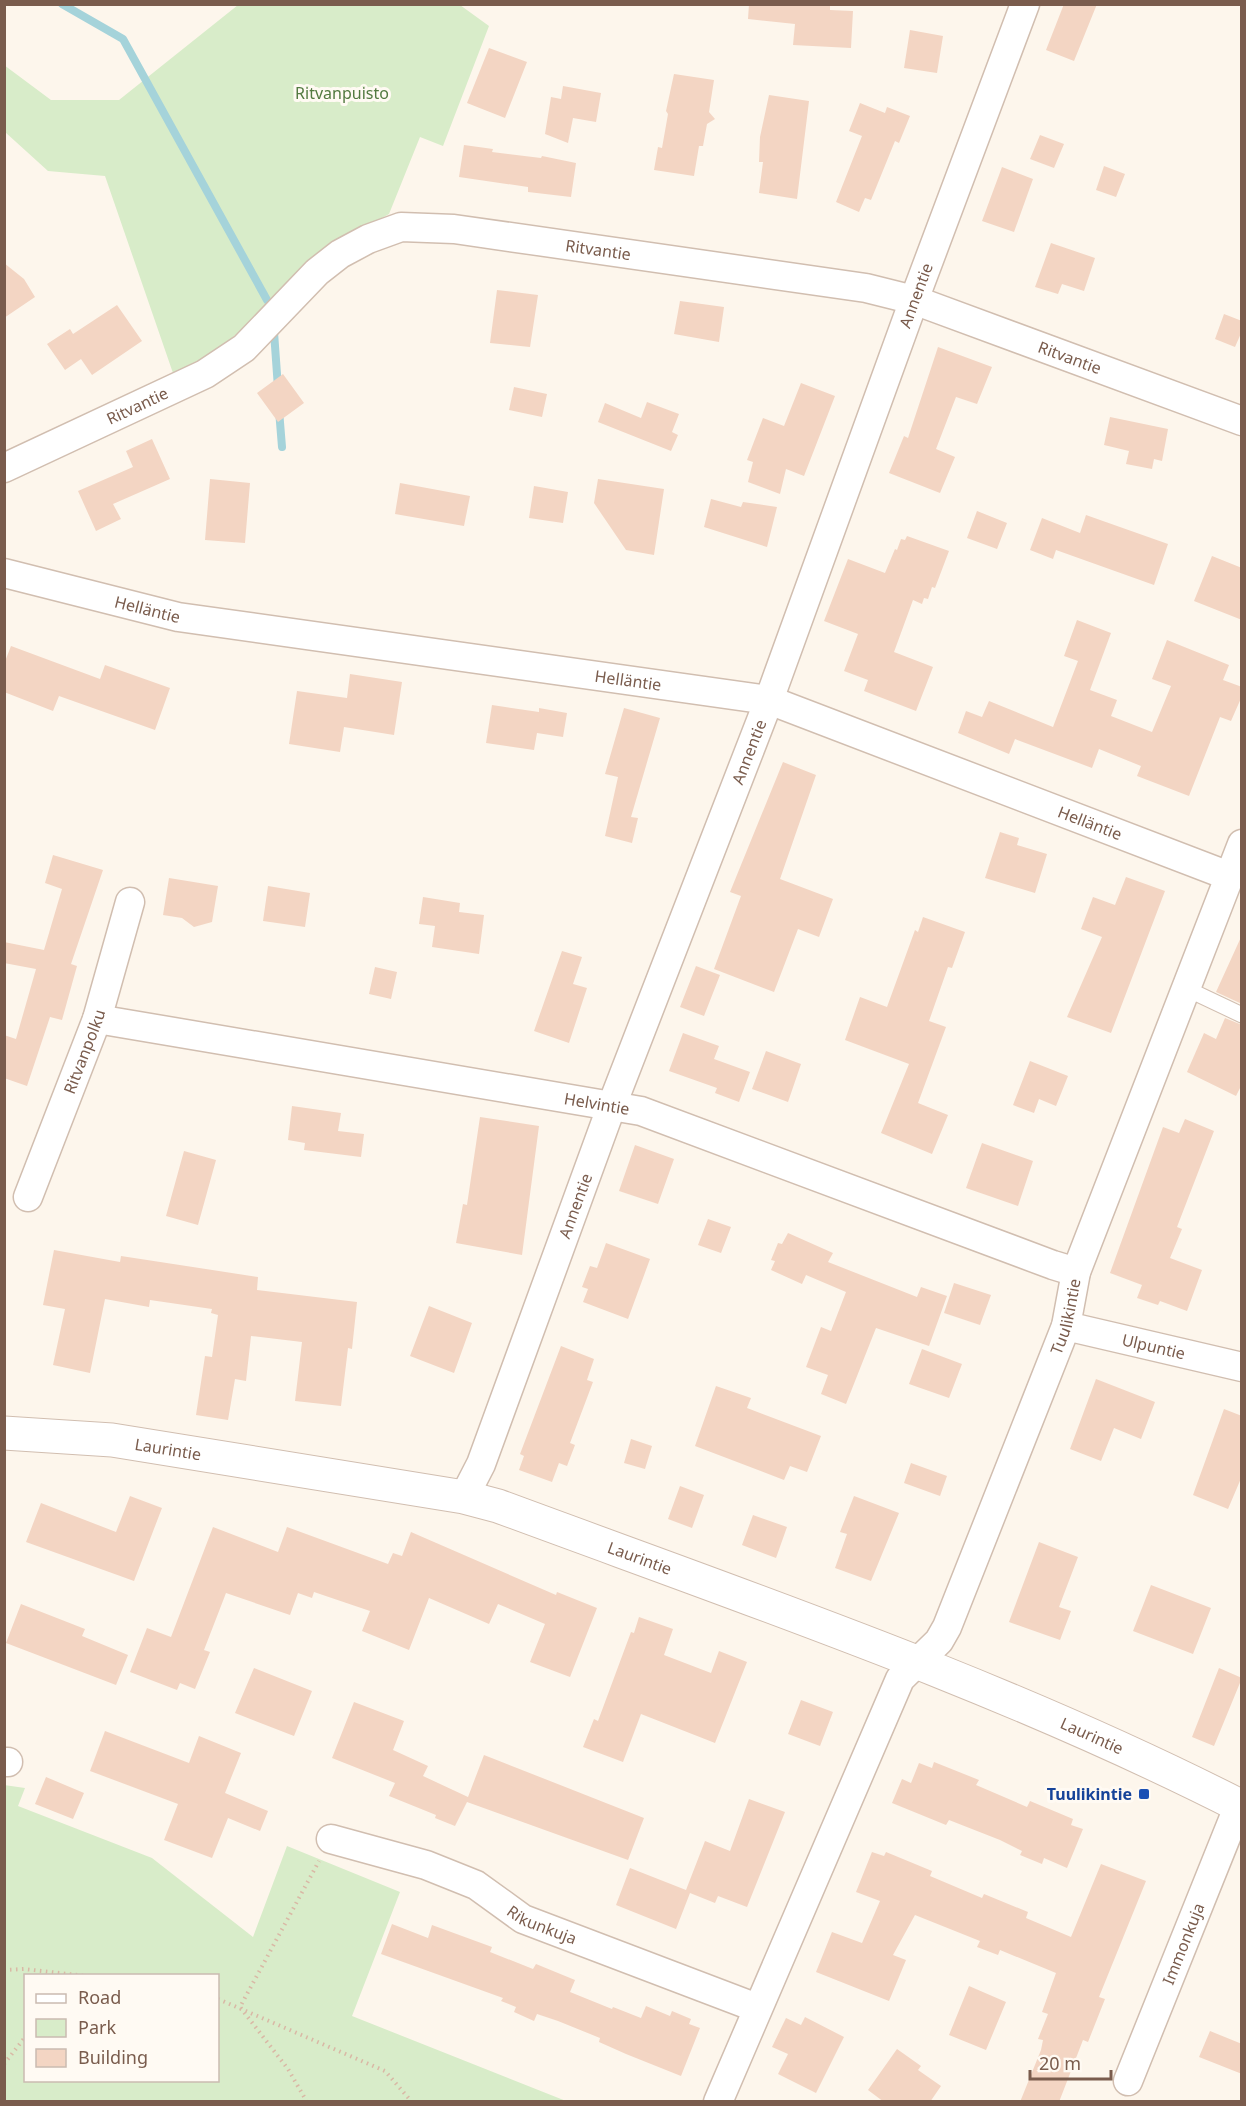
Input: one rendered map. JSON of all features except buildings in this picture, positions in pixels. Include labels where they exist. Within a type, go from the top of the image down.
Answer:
[{"type":"street","name":"Annentie","points":[[464,1497],[481,1464],[612,1105],[769,700],[914,300],[1025,4]]},
{"type":"street","name":"Ritvantie","points":[[4,468],[205,374],[244,348],[316,272],[340,254],[368,238],[401,227],[466,231],[866,288],[914,300],[1242,421]]},
{"type":"street","name":"Helläntie","points":[[4,573],[178,617],[769,700],[1229,876]]},
{"type":"street","name":"Tuulikintie","points":[[718,2102],[900,1679],[939,1641],[947,1627],[1066,1326],[1076,1272],[1242,844]]},
{"type":"street","name":"Ritvanpolku","points":[[28,1197],[97,1019],[130,902]]},
{"type":"street","name":"Helvintie","points":[[97,1019],[641,1111],[1076,1272]]},
{"type":"street","name":"Ulpuntie","points":[[1066,1326],[1242,1367]]},
{"type":"street","name":"Laurintie","points":[[4,1433],[112,1440],[464,1497],[498,1506],[919,1661],[1093,1735],[1240,1806]]},
{"type":"street","name":"Immonkuja","points":[[1128,2081],[1240,1806]]},
{"type":"street","name":"Rikunkuja","points":[[331,1839],[426,1865],[476,1885],[523,1919],[757,2008]]},
{"type":"lane","points":[[1185,988],[1242,1015]]},
{"type":"path","points":[[240,2007],[331,1839]]},
{"type":"path","points":[[4,1970],[24,1969],[64,1974]]},
{"type":"path","points":[[219,1999],[385,2071],[412,2102]]},
{"type":"path","points":[[240,2007],[288,2069],[307,2102]]},
{"type":"path","points":[[4,2064],[24,2039]]},
{"type":"green space","name":"Ritvanpuisto","points":[[238,5],[460,5],[489,26],[443,146],[420,137],[389,214],[314,256],[250,322],[225,344],[174,376],[105,176],[48,171],[5,132],[4,65],[51,100],[119,100]]},
{"type":"green space","points":[[4,1785],[25,1788],[18,1806],[152,1858],[253,1937],[287,1846],[400,1892],[352,2016],[566,2101],[5,2101]]},
{"type":"waterway","points":[[62,4],[123,39],[267,300]]},
{"type":"waterway","points":[[274,332],[278,388]]},
{"type":"waterway","points":[[279,410],[282,447]]},
{"type":"place","name":"Tuulikintie","points":[[1144,1794]]}]
